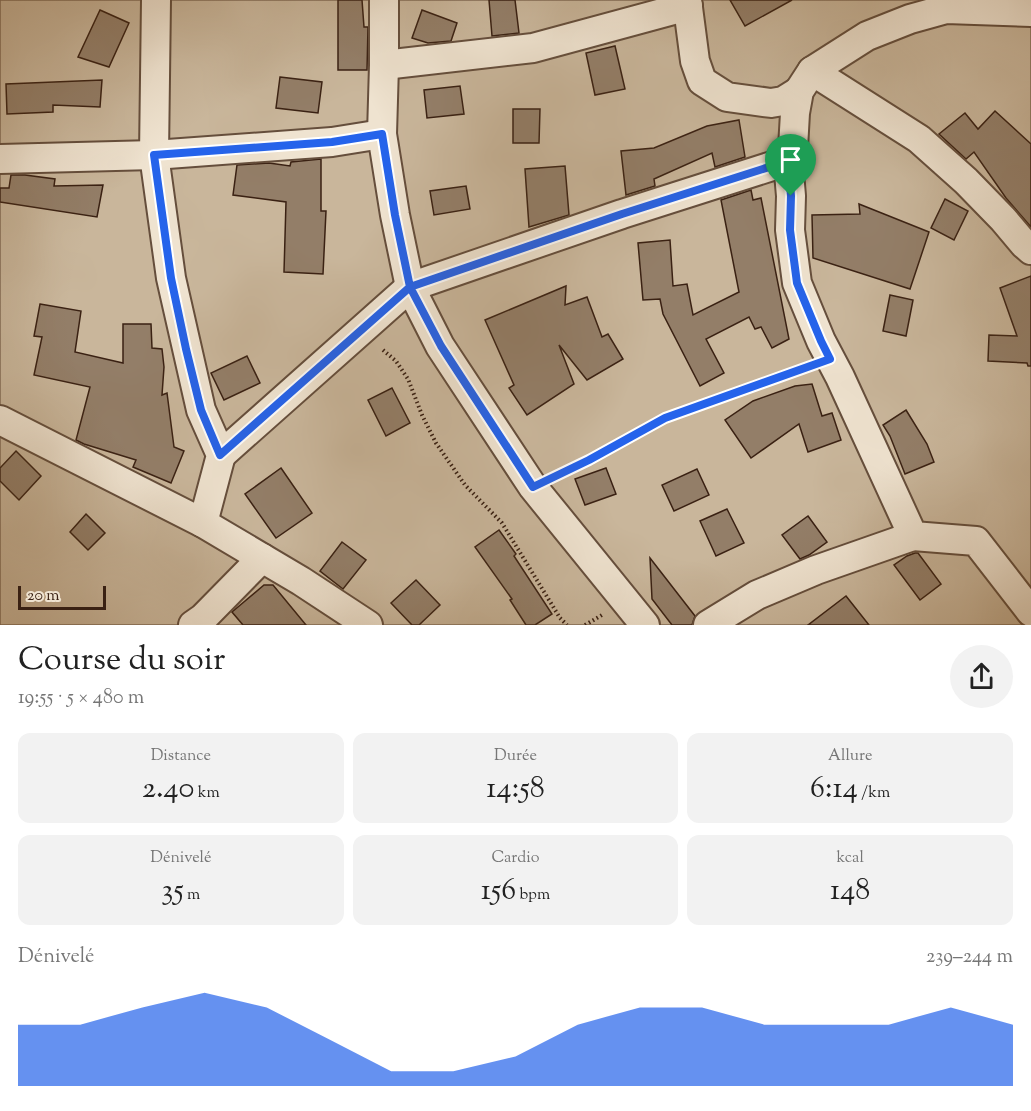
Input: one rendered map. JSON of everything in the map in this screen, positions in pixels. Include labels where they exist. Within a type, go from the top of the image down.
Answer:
[{"type":"street","points":[[156,0],[154,155],[171,278],[201,410],[220,455]]},
{"type":"street","points":[[384,0],[382,134],[410,287],[441,346],[533,487],[645,625]]},
{"type":"street","points":[[384,65],[532,48],[688,3],[695,61],[702,81],[727,97],[771,103],[783,101],[867,36],[910,19],[946,9],[1031,12]]},
{"type":"street","points":[[806,81],[795,113],[794,148],[788,161],[791,196],[790,230],[797,283],[821,341],[913,536]]},
{"type":"street","points":[[806,81],[919,139],[966,181],[1031,250]]},
{"type":"street","points":[[0,159],[154,155],[332,142],[382,134]]},
{"type":"street","points":[[203,523],[220,455],[410,287],[611,218],[788,161]]},
{"type":"street","points":[[2,423],[203,523],[301,581],[368,625]]},
{"type":"street","points":[[708,625],[757,595],[816,570],[913,536],[976,541],[1031,612]]},
{"type":"street","points":[[193,625],[203,618],[262,558]]},
{"type":"path","points":[[356,335],[383,349],[396,361],[408,379],[436,443],[465,485],[502,523],[560,618],[567,625]]},
{"type":"path","points":[[533,487],[589,460],[665,418],[830,359]]},
{"type":"shaded area","points":[[0,0],[1031,0],[1031,625],[0,625]]},
{"type":"building","points":[[338,0],[362,0],[364,27],[368,27],[367,70],[338,70]]},
{"type":"building","points":[[489,0],[515,0],[519,33],[492,36]]},
{"type":"building","points":[[730,0],[792,0],[745,26]]},
{"type":"building","points":[[100,10],[129,23],[109,67],[78,57]]},
{"type":"building","points":[[422,10],[457,23],[451,41],[428,43],[412,38]]},
{"type":"building","points":[[615,46],[625,89],[595,95],[586,53]]},
{"type":"building","points":[[280,77],[322,82],[318,113],[276,108]]},
{"type":"building","points":[[102,80],[100,107],[53,105],[53,112],[7,114],[6,84]]},
{"type":"building","points":[[460,86],[464,114],[427,118],[424,90]]},
{"type":"building","points":[[513,109],[540,109],[539,143],[513,143]]},
{"type":"building","points":[[995,111],[1031,144],[1031,227],[1006,198],[974,152],[966,159],[939,134],[965,113],[978,129]]},
{"type":"building","points":[[739,120],[745,157],[715,167],[712,153],[654,179],[655,186],[626,195],[621,151],[654,148],[707,126]]},
{"type":"building","points":[[321,159],[321,211],[326,211],[323,274],[284,272],[286,202],[233,195],[237,165],[269,163],[290,166],[291,162]]},
{"type":"building","points":[[565,166],[569,215],[529,227],[525,169]]},
{"type":"building","points":[[11,175],[55,179],[54,186],[103,185],[97,217],[0,202],[0,188],[9,188]]},
{"type":"building","points":[[466,186],[470,209],[434,215],[430,191]]},
{"type":"building","points":[[751,190],[753,200],[761,198],[789,339],[772,348],[761,327],[755,329],[749,317],[706,339],[724,373],[700,386],[663,314],[660,299],[643,300],[638,243],[670,240],[673,286],[687,284],[693,315],[739,292],[721,200]]},
{"type":"building","points":[[945,199],[968,211],[954,240],[931,228]]},
{"type":"building","points":[[859,204],[929,232],[910,289],[813,258],[812,215],[860,214]]},
{"type":"building","points":[[1031,276],[1031,366],[1027,363],[988,361],[989,335],[1017,336],[1000,288]]},
{"type":"building","points":[[566,286],[565,305],[587,297],[602,337],[608,334],[623,359],[587,380],[559,345],[574,384],[527,415],[509,388],[514,385],[485,320]]},
{"type":"building","points":[[890,295],[913,300],[906,336],[883,331]]},
{"type":"building","points":[[40,304],[81,311],[75,352],[123,363],[123,324],[151,324],[152,348],[162,349],[164,367],[162,395],[167,393],[174,447],[184,451],[171,483],[133,467],[136,460],[76,440],[90,387],[34,375],[42,337],[34,336]]},
{"type":"building","points":[[247,356],[260,383],[224,400],[211,373]]},
{"type":"building","points":[[812,384],[822,416],[832,413],[841,440],[808,452],[799,424],[751,458],[725,420],[753,401],[795,386]]},
{"type":"building","points":[[392,388],[410,423],[386,436],[368,400]]},
{"type":"building","points":[[906,410],[927,444],[934,462],[905,474],[890,436],[883,425]]},
{"type":"building","points":[[16,451],[41,476],[19,500],[0,481],[0,468]]},
{"type":"building","points":[[281,468],[312,513],[276,538],[245,494]]},
{"type":"building","points":[[606,468],[616,494],[585,505],[575,479]]},
{"type":"building","points":[[697,469],[709,495],[674,511],[662,485]]},
{"type":"building","points":[[727,509],[744,543],[716,556],[700,521]]},
{"type":"building","points":[[86,514],[105,533],[88,550],[70,532]]},
{"type":"building","points":[[808,516],[827,542],[800,559],[782,535]]},
{"type":"building","points":[[499,530],[552,614],[535,625],[526,625],[510,600],[512,599],[475,547]]},
{"type":"building","points":[[342,542],[366,560],[343,589],[320,571]]},
{"type":"building","points":[[918,553],[941,584],[920,600],[894,565]]},
{"type":"building","points":[[650,558],[695,616],[692,625],[672,625],[652,599]]},
{"type":"building","points":[[416,580],[440,605],[419,625],[412,625],[391,603]]},
{"type":"building","points":[[264,585],[273,585],[306,625],[243,625],[232,612]]},
{"type":"building","points":[[846,596],[869,625],[808,625]]},
{"type":"route","points":[[791,196],[788,161],[622,214],[410,287],[382,134],[332,142],[154,155],[171,278],[186,349],[201,410],[220,455],[410,287],[441,346],[533,487],[589,460],[665,418],[830,359],[797,283],[790,230],[791,196]]}]
